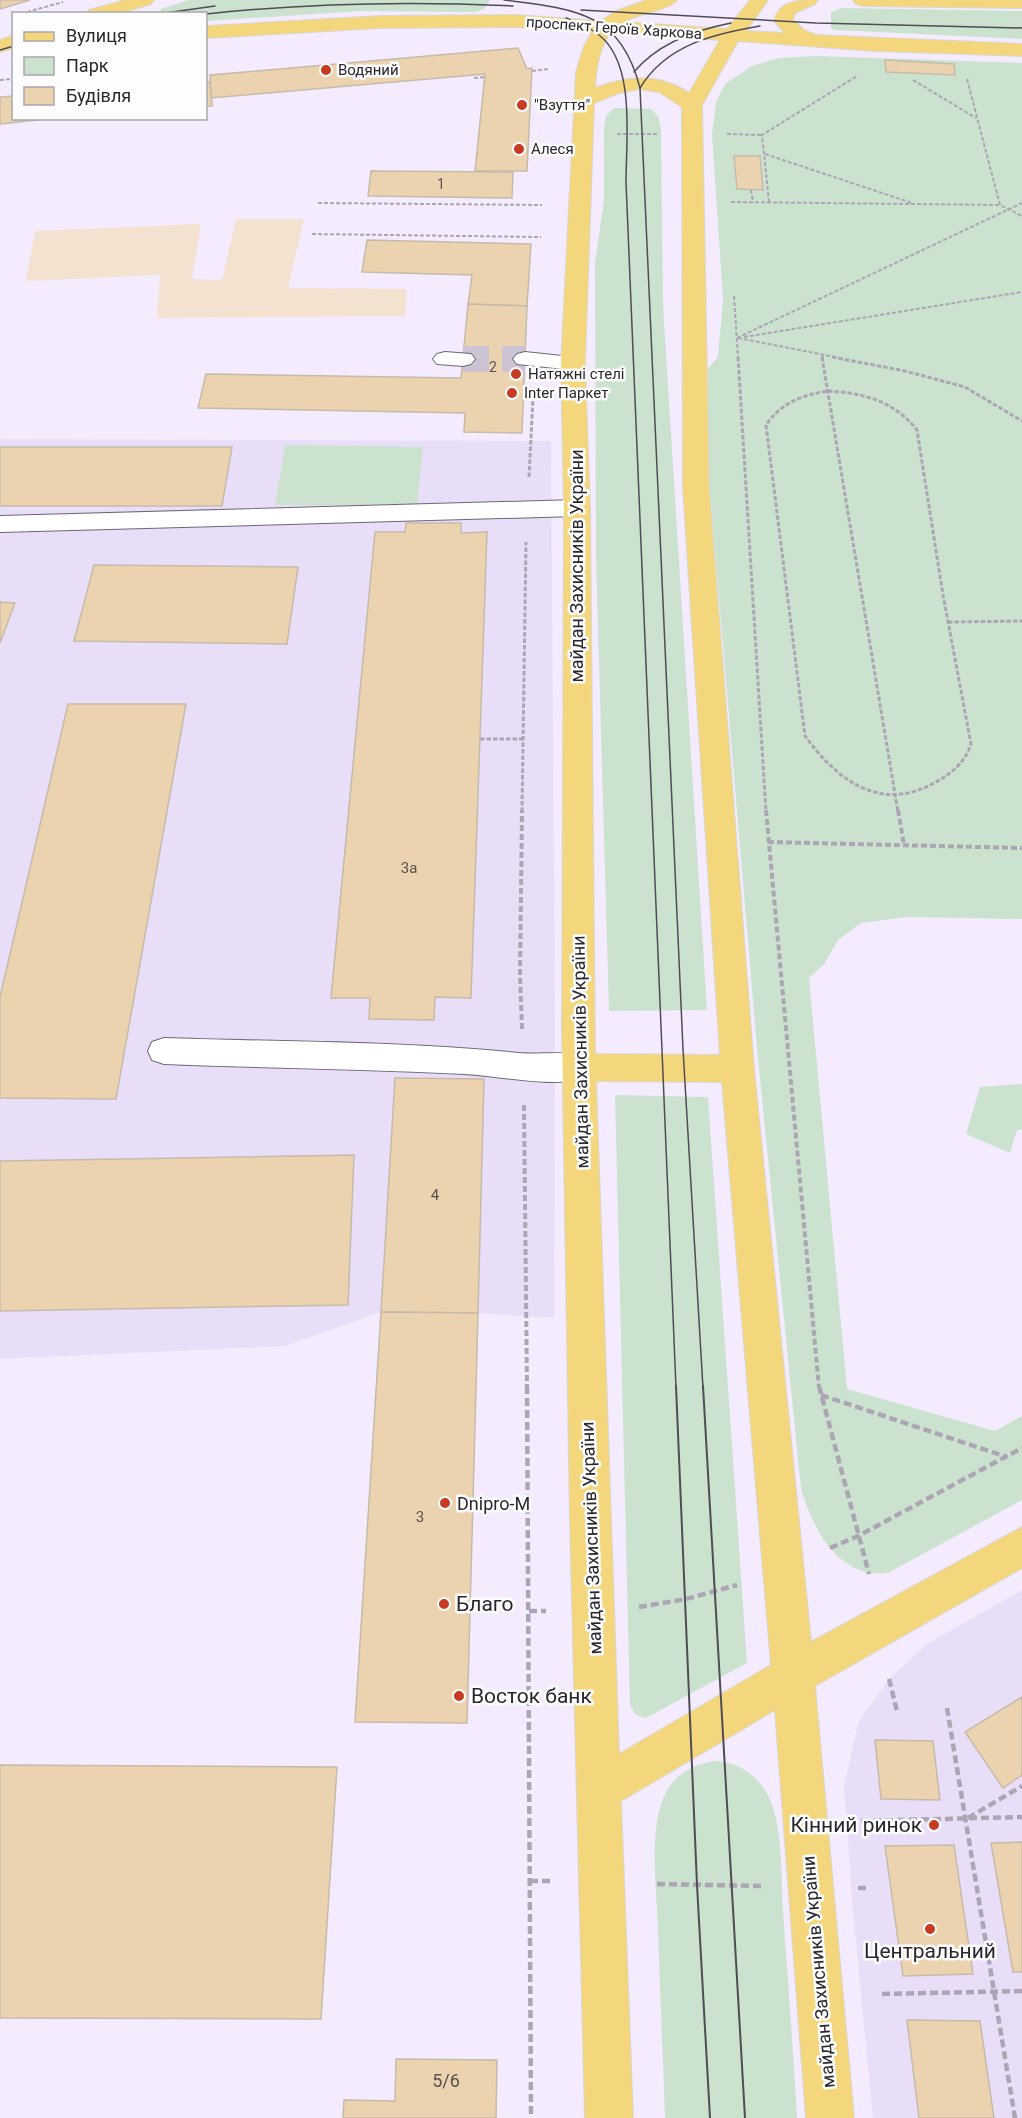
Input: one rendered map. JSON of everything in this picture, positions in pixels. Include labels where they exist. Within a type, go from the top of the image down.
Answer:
[{"type":"main road","points":[[103,12],[146,0]]},
{"type":"main road","points":[[606,27],[630,5],[668,0]]},
{"type":"main road","name":"майдан Захисників України","points":[[759,0],[706,68],[692,105],[696,488],[737,1069],[830,2118]]},
{"type":"main road","points":[[767,0],[796,34],[813,41]]},
{"type":"main road","points":[[783,21],[784,15],[790,8],[809,0]]},
{"type":"main road","points":[[862,0],[1022,2]]},
{"type":"main road","points":[[517,21],[538,14],[551,4]]},
{"type":"main road","points":[[630,5],[683,48]]},
{"type":"main road","name":"проспект Героїв Харкова","points":[[207,32],[381,21],[517,21],[813,41],[1022,50]]},
{"type":"main road","points":[[517,21],[557,29],[568,35],[579,48],[585,87],[608,89],[640,83],[664,87],[682,96],[692,105]]},
{"type":"main road","name":"майдан Захисників України","points":[[606,27],[600,33],[585,87],[573,363],[577,508],[579,1067],[609,2118]]},
{"type":"main road","points":[[706,68],[774,46],[813,41]]},
{"type":"main road","points":[[579,1067],[737,1069]]},
{"type":"main road","points":[[598,1790],[792,1675],[1022,1546]]},
{"type":"lane","points":[[530,359],[573,363]]},
{"type":"lane","points":[[0,524],[577,508]]},
{"type":"lane","points":[[164,1051],[466,1061],[524,1067],[579,1067]]},
{"type":"path","points":[[31,12],[70,0]]},
{"type":"path","points":[[548,58],[548,80]]},
{"type":"path","points":[[532,71],[548,69]]},
{"type":"path","points":[[964,70],[1000,205]]},
{"type":"path","points":[[474,78],[485,76]]},
{"type":"path","points":[[726,134],[762,135],[857,76]]},
{"type":"path","points":[[921,79],[910,78],[977,118]]},
{"type":"path","points":[[612,134],[662,134]]},
{"type":"path","points":[[762,135],[769,202]]},
{"type":"path","points":[[765,154],[918,205]]},
{"type":"path","points":[[751,190],[753,202]]},
{"type":"path","points":[[542,216],[543,193]]},
{"type":"path","points":[[728,202],[1000,205],[1022,216]]},
{"type":"path","points":[[318,203],[542,205]]},
{"type":"path","points":[[737,338],[1022,203]]},
{"type":"path","points":[[541,248],[542,226]]},
{"type":"path","points":[[312,234],[541,237]]},
{"type":"path","points":[[737,338],[1022,292]]},
{"type":"path","points":[[737,338],[905,372],[965,387],[1022,421]]},
{"type":"path","points":[[737,338],[768,842],[820,1395],[869,1575]]},
{"type":"path","points":[[822,355],[904,845]]},
{"type":"path","points":[[530,359],[519,975],[524,1067],[531,2118]]},
{"type":"path","points":[[844,391],[874,398],[902,412],[917,430],[948,622],[971,744],[961,764],[943,779],[921,790],[896,795],[865,790],[843,778],[820,759],[805,736],[766,425],[773,414],[788,402],[809,394],[844,391]]},
{"type":"path","points":[[948,622],[1022,621]]},
{"type":"path","points":[[480,739],[522,739]]},
{"type":"path","points":[[768,842],[1022,848]]},
{"type":"path","points":[[820,1395],[1007,1456]]},
{"type":"path","points":[[830,1548],[858,1536],[1022,1448]]},
{"type":"path","points":[[628,1609],[686,1599],[741,1584]]},
{"type":"path","points":[[529,1611],[553,1611]]},
{"type":"path","points":[[889,1679],[897,1712]]},
{"type":"path","points":[[947,1708],[1015,2118]]},
{"type":"path","points":[[967,1819],[1022,1786]]},
{"type":"path","points":[[861,1821],[1022,1817]]},
{"type":"path","points":[[530,1881],[552,1881]]},
{"type":"path","points":[[657,1884],[772,1886]]},
{"type":"path","points":[[882,1994],[1022,1991]]},
{"type":"shaded area","points":[[236,219],[304,219],[288,288],[407,289],[405,316],[157,318],[160,275],[26,281],[35,231],[201,224],[192,279],[222,280]]},
{"type":"shaded area","points":[[0,439],[551,441],[555,1030],[554,1318],[478,1313],[381,1312],[285,1346],[0,1359]]},
{"type":"shaded area","name":"Кінний ринок","points":[[1022,1590],[1022,2118],[873,2118],[853,1911],[844,1787],[858,1723],[889,1679],[927,1644]]},
{"type":"green space","points":[[189,0],[490,0],[484,9],[476,12],[362,11],[207,21],[207,12],[160,12],[161,9]]},
{"type":"green space","points":[[841,8],[1022,11],[1022,39],[834,30],[831,28],[831,12]]},
{"type":"green space","points":[[816,56],[1022,63],[1022,919],[907,917],[861,923],[838,940],[824,964],[809,978],[847,1389],[995,1431],[1022,1416],[1022,1500],[888,1573],[870,1573],[842,1560],[821,1535],[801,1489],[757,1048],[709,480],[696,445],[705,372],[718,357],[723,299],[712,134],[716,102],[725,84],[752,66],[779,58]]},
{"type":"green space","points":[[614,108],[651,109],[658,116],[661,129],[663,305],[707,1010],[609,1011],[596,557],[595,263],[604,200],[604,129],[606,116]]},
{"type":"green space","points":[[285,445],[423,447],[417,506],[275,505]]},
{"type":"green space","points":[[1022,1084],[1022,1129],[1017,1130],[1010,1153],[966,1134],[980,1087]]},
{"type":"green space","points":[[615,1095],[708,1097],[747,1663],[646,1718],[636,1715],[630,1705]]},
{"type":"green space","points":[[716,1761],[734,1765],[750,1773],[756,1779],[767,1793],[778,1827],[797,2118],[665,2118],[655,1861],[657,1825],[665,1794],[675,1780],[693,1767]]},
{"type":"building","points":[[0,0],[30,0],[0,9]]},
{"type":"building","points":[[518,48],[527,69],[532,68],[527,171],[475,171],[485,74],[211,98],[210,75]]},
{"type":"building","points":[[885,60],[954,64],[955,75],[886,72]]},
{"type":"building","points":[[207,82],[210,82],[212,106],[207,106]]},
{"type":"building","points":[[12,96],[12,120],[36,120],[0,124],[0,97]]},
{"type":"building","points":[[734,156],[760,156],[763,190],[737,189]]},
{"type":"building","points":[[371,171],[513,172],[512,198],[368,196]]},
{"type":"building","points":[[367,240],[531,244],[527,306],[468,304],[472,275],[362,272]]},
{"type":"building","points":[[468,304],[527,306],[522,433],[464,432],[465,413],[198,408],[206,374],[461,378]]},
{"type":"building","points":[[0,447],[232,447],[222,506],[0,506]]},
{"type":"building","points":[[406,523],[461,523],[461,533],[487,532],[471,998],[435,997],[434,1020],[369,1019],[370,998],[331,998],[375,532],[405,532]]},
{"type":"building","points":[[94,565],[298,567],[287,644],[74,641]]},
{"type":"building","points":[[0,602],[15,603],[0,643]]},
{"type":"building","points":[[68,704],[186,704],[116,1099],[0,1098],[0,997]]},
{"type":"building","points":[[395,1078],[484,1079],[478,1313],[381,1312]]},
{"type":"building","points":[[354,1155],[348,1305],[0,1311],[0,1161]]},
{"type":"building","points":[[381,1312],[478,1313],[467,1723],[355,1722]]},
{"type":"building","points":[[1022,1697],[1022,1775],[1003,1788],[965,1732]]},
{"type":"building","points":[[875,1740],[933,1741],[940,1800],[881,1799]]},
{"type":"building","points":[[0,1765],[337,1767],[321,2019],[0,2018]]},
{"type":"building","points":[[1022,1842],[1022,1972],[1013,1972],[991,1843]]},
{"type":"building","points":[[954,1845],[973,1974],[903,1976],[885,1846]]},
{"type":"building","points":[[907,2020],[980,2021],[994,2118],[919,2118]]},
{"type":"building","points":[[396,2059],[497,2060],[496,2118],[343,2118],[344,2100],[395,2101]]},
{"type":"tunnel","points":[[463,359],[525,359]]},
{"type":"tram line","points":[[504,0],[573,11],[591,18],[607,29],[620,43],[634,72]]},
{"type":"tram line","points":[[207,14],[283,7],[359,4],[513,6]]},
{"type":"tram line","points":[[172,12],[215,6]]},
{"type":"tram line","points":[[581,10],[816,23],[1022,28]]},
{"type":"tram line","points":[[566,18],[595,32],[611,48],[619,64],[626,103],[626,182],[676,1388]]},
{"type":"tram line","points":[[634,72],[654,53],[678,39],[731,23]]},
{"type":"tram line","points":[[640,88],[663,61],[692,44],[725,33],[760,26]]},
{"type":"tram line","points":[[0,50],[12,47]]},
{"type":"tram line","points":[[634,72],[640,88]]},
{"type":"tram line","points":[[640,88],[683,1049],[703,1388]]},
{"type":"tram line","points":[[676,1386],[697,1885],[710,2118]]},
{"type":"tram line","points":[[703,1386],[745,2118]]},
{"type":"place","name":"Водяний","points":[[326,70]]},
{"type":"place","name":"\"Взуття\"","points":[[522,105]]},
{"type":"place","name":"Алеся","points":[[519,149]]},
{"type":"place","name":"Натяжні стелі","points":[[516,374]]},
{"type":"place","name":"Inter Паркет","points":[[512,393]]},
{"type":"place","name":"Dnipro-M","points":[[445,1503]]},
{"type":"place","name":"Благо","points":[[444,1604]]},
{"type":"place","name":"Восток банк","points":[[459,1696]]},
{"type":"place","name":"Кінний ринок","points":[[934,1825]]},
{"type":"place","name":"Центральний","points":[[930,1929]]}]
